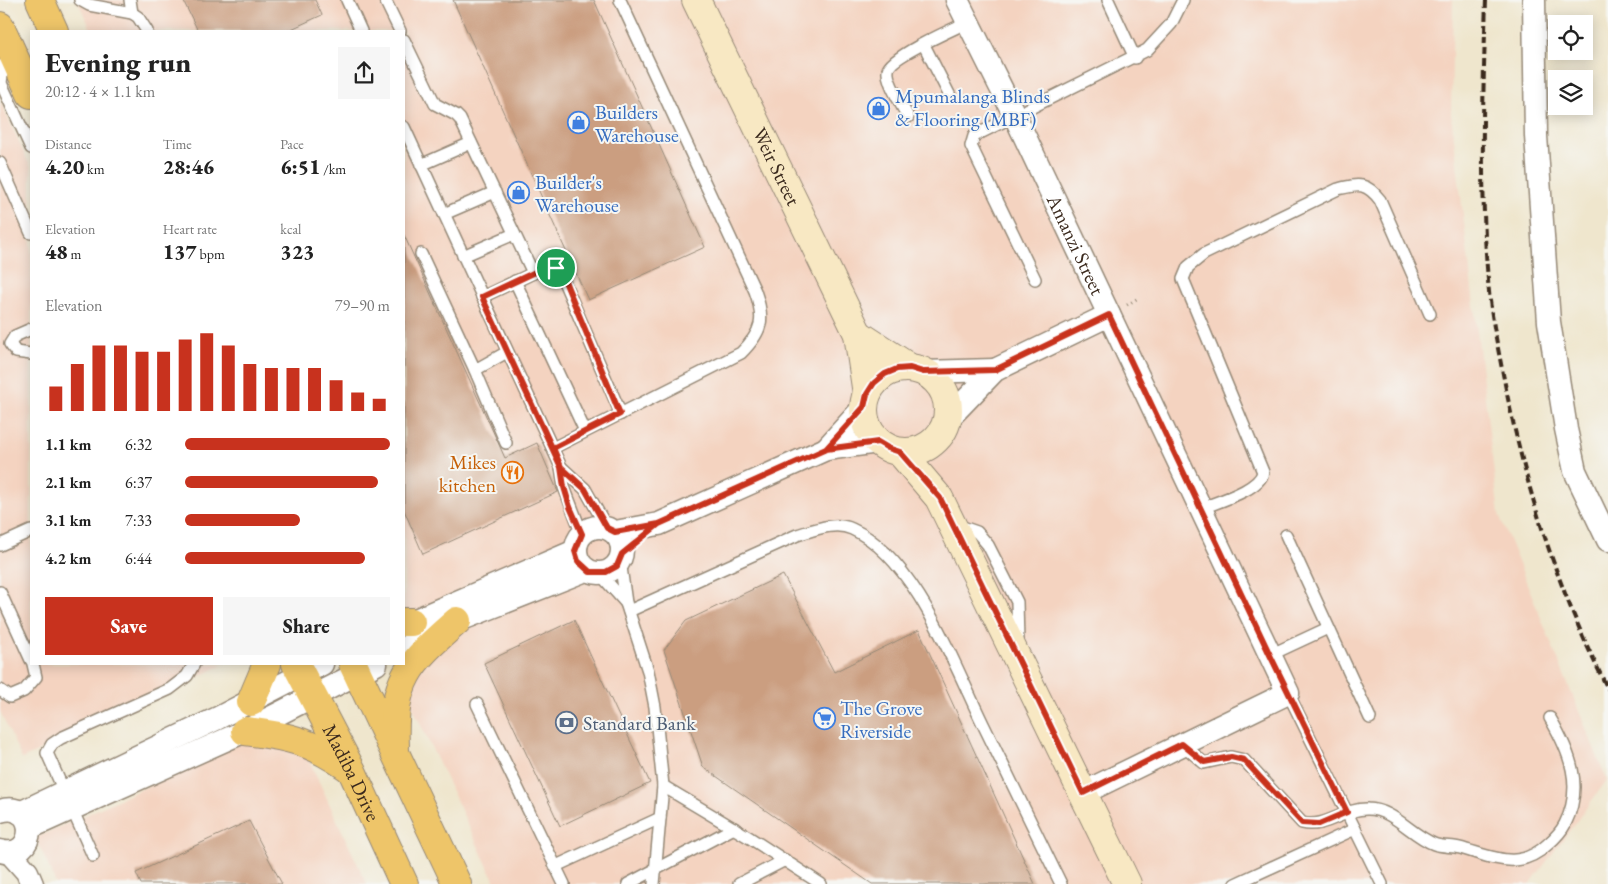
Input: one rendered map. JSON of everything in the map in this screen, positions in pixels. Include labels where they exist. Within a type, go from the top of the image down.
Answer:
[{"type":"main road","points":[[40,0],[54,30]]},
{"type":"main road","points":[[5,37],[30,92]]},
{"type":"main road","points":[[395,751],[394,725],[406,673],[424,650],[457,621]]},
{"type":"main road","points":[[251,702],[267,665]]},
{"type":"main road","points":[[362,667],[395,751],[457,884]]},
{"type":"main road","name":"Madiba Drive","points":[[308,675],[404,884]]},
{"type":"main road","points":[[246,731],[297,739],[328,753],[352,771]]},
{"type":"street","name":"Amanzi Street","points":[[957,0],[1015,116],[1288,693]]},
{"type":"street","points":[[1534,0],[1536,136],[1549,322],[1566,429],[1575,471],[1591,509],[1608,540]]},
{"type":"street","name":"Weir Street","points":[[705,11],[858,334]]},
{"type":"street","points":[[406,623],[586,557],[612,570],[621,557],[659,524],[826,449],[889,447],[913,452],[925,447],[995,370],[1109,315]]},
{"type":"street","points":[[858,334],[941,387],[946,398],[941,430],[940,498]]},
{"type":"street","points":[[858,334],[866,400],[865,420],[870,432],[889,447],[940,498],[1127,884]]},
{"type":"street","points":[[826,449],[866,400],[874,383],[885,374],[897,369],[995,370]]},
{"type":"street","points":[[586,557],[593,527],[611,530],[659,524]]},
{"type":"street","points":[[611,530],[622,542],[621,557]]},
{"type":"street","points":[[405,647],[586,557]]},
{"type":"street","points":[[29,878],[12,826],[68,800],[251,702],[308,675],[362,667]]},
{"type":"street","points":[[68,800],[246,731],[308,675]]},
{"type":"street","points":[[1083,793],[1288,693]]},
{"type":"lane","points":[[80,0],[89,5],[132,13],[138,17],[146,30]]},
{"type":"lane","points":[[130,0],[132,13]]},
{"type":"lane","points":[[347,0],[361,30]]},
{"type":"lane","points":[[385,0],[400,30]]},
{"type":"lane","points":[[553,448],[741,353],[760,328],[762,311],[751,282],[620,0]]},
{"type":"lane","points":[[1108,0],[1134,58]]},
{"type":"lane","points":[[1035,279],[971,146],[974,136],[1134,58],[1153,45],[1167,30],[1183,0]]},
{"type":"lane","points":[[908,118],[889,80],[888,69],[903,55],[968,22]]},
{"type":"lane","points":[[5,37],[1,83],[30,146]]},
{"type":"lane","points":[[405,42],[434,104],[456,115],[533,273]]},
{"type":"lane","points":[[924,44],[950,96]]},
{"type":"lane","points":[[405,129],[553,448],[561,467],[564,487],[586,557],[627,607]]},
{"type":"lane","points":[[421,165],[471,143]]},
{"type":"lane","points":[[0,165],[30,231]]},
{"type":"lane","points":[[1200,509],[1249,488],[1260,480],[1263,472],[1183,279],[1188,267],[1204,254],[1338,190],[1355,185],[1363,186],[1372,189],[1380,200],[1430,314]]},
{"type":"lane","points":[[444,214],[495,192]]},
{"type":"lane","points":[[463,256],[514,234]]},
{"type":"lane","points":[[422,254],[506,443]]},
{"type":"lane","points":[[482,297],[550,266],[556,268],[562,274],[620,414]]},
{"type":"lane","points":[[516,282],[585,431]]},
{"type":"lane","points":[[30,328],[15,336],[10,344],[16,352],[30,354]]},
{"type":"lane","points":[[475,370],[507,352]]},
{"type":"lane","points":[[561,467],[585,489],[611,530]]},
{"type":"lane","points":[[627,607],[797,535],[822,527],[839,526],[851,528],[866,537],[878,545],[897,566],[929,613],[1061,884]]},
{"type":"lane","points":[[0,545],[30,531]]},
{"type":"lane","points":[[1286,535],[1370,718]]},
{"type":"lane","points":[[621,557],[627,607],[653,690],[663,786],[654,884]]},
{"type":"lane","points":[[0,592],[30,658]]},
{"type":"lane","points":[[1270,655],[1328,628]]},
{"type":"lane","points":[[0,690],[10,697],[24,692],[36,677],[33,665]]},
{"type":"lane","points":[[93,856],[47,753],[52,744],[170,689],[187,676],[193,665]]},
{"type":"lane","points":[[1288,693],[1382,884]]},
{"type":"lane","points":[[478,704],[564,884]]},
{"type":"lane","points":[[1182,744],[1204,762],[1231,757],[1244,760],[1302,823],[1319,824],[1347,812],[1368,808],[1390,816],[1435,845],[1458,847],[1508,861],[1528,859],[1540,853],[1562,830],[1572,810],[1575,796],[1574,770],[1564,742],[1550,718]]},
{"type":"lane","points":[[663,786],[734,828],[821,884]]},
{"type":"lane","points":[[556,866],[660,818]]},
{"type":"lane","points":[[628,884],[734,828]]},
{"type":"lane","points":[[1234,884],[1259,879],[1355,829]]},
{"type":"lane","points":[[739,884],[785,860]]},
{"type":"shaded area","points":[[77,0],[1453,0],[1451,114],[1499,515],[1607,780],[1530,884],[496,884],[392,665],[405,665],[405,30],[92,30]]},
{"type":"shaded area","points":[[0,101],[30,166],[30,665],[223,665],[22,759],[0,711]]},
{"type":"shaded area","points":[[290,720],[367,884],[56,884],[36,838]]},
{"type":"building","points":[[183,0],[315,0],[322,15],[289,30],[198,30]]},
{"type":"building","name":"Builders Warehouse","points":[[453,0],[594,0],[705,247],[588,300]]},
{"type":"building","points":[[405,237],[505,458],[537,443],[558,492],[423,554],[405,512]]},
{"type":"building","name":"The Grove Riverside","points":[[783,575],[834,672],[919,630],[1035,884],[872,884],[703,767],[664,650],[686,621]]},
{"type":"building","name":"Standard Bank","points":[[574,620],[650,783],[560,826],[484,663]]},
{"type":"building","points":[[249,821],[282,884],[141,884],[136,873]]},
{"type":"railway","points":[[1486,0],[1483,175],[1485,245],[1494,327],[1511,415],[1544,535],[1573,613],[1608,689]]},
{"type":"place","name":"Mpumalanga Blinds & Flooring (MBF)","points":[[879,108]]},
{"type":"place","name":"Builders Warehouse","points":[[579,123]]},
{"type":"place","name":"Builder's Warehouse","points":[[519,193]]},
{"type":"place","name":"Mikes kitchen","points":[[512,473]]},
{"type":"place","name":"The Grove Riverside","points":[[824,719]]},
{"type":"place","name":"Standard Bank","points":[[567,723]]},
{"type":"route","points":[[556,268],[550,266],[544,268],[482,297],[561,467],[585,489],[607,528],[615,532],[659,524],[826,449],[864,407],[867,394],[874,383],[885,374],[897,369],[910,368],[923,372],[995,370],[1109,315],[1270,655],[1347,812],[1319,824],[1309,825],[1302,823],[1292,815],[1244,760],[1231,757],[1216,762],[1204,762],[1194,756],[1182,744],[1083,793],[940,498],[900,452],[878,442],[826,449],[715,499],[659,524],[622,554],[617,566],[612,570],[600,574],[586,570],[576,556],[576,545],[582,534],[570,507],[561,467],[553,448],[620,414],[562,274],[556,268]]}]
